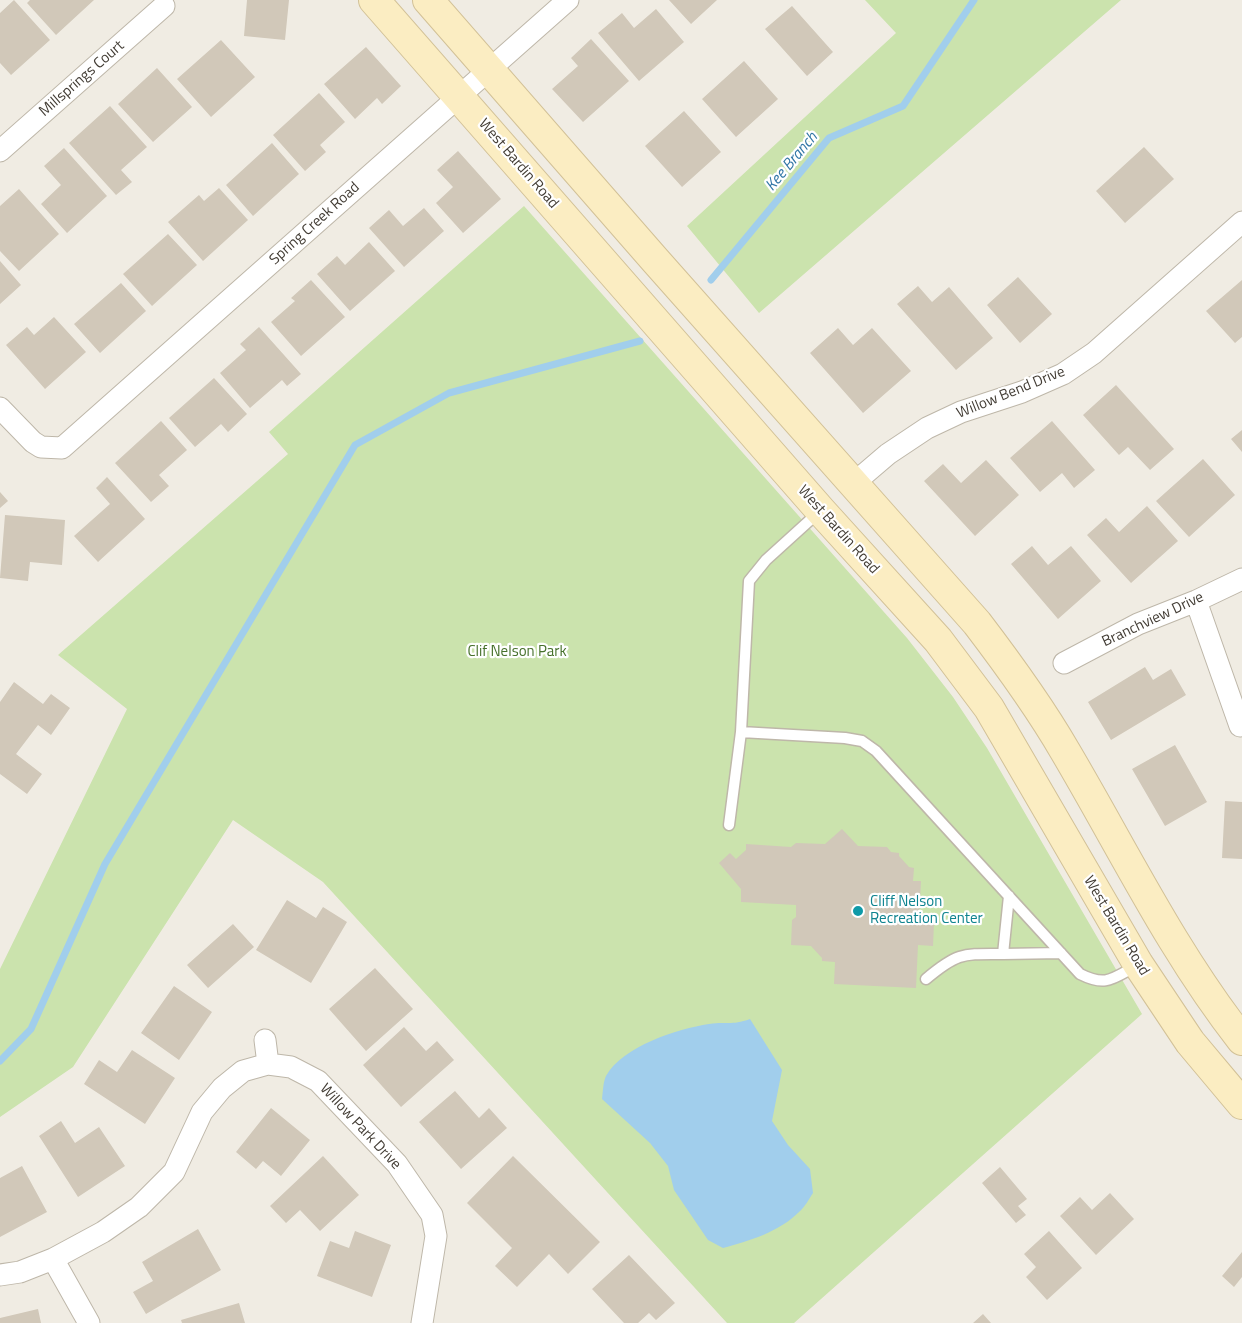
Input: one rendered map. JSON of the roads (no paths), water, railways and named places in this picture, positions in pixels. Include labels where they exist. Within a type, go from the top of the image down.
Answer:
[{"type":"street","name":"West Bardin Road","points":[[374,0],[820,511],[938,640],[989,708],[1138,964],[1190,1041],[1242,1104]]},
{"type":"street","points":[[428,0],[977,623],[1023,683],[1065,750],[1174,944],[1213,1003],[1242,1040]]},
{"type":"street","name":"Spring Creek Road","points":[[0,408],[33,442],[41,447],[62,448],[568,0]]},
{"type":"street","name":"Millsprings Court","points":[[0,151],[164,6]]},
{"type":"street","name":"Willow Bend Drive","points":[[854,483],[888,454],[927,428],[961,412],[1022,392],[1063,374],[1094,353],[1242,222]]},
{"type":"street","points":[[821,446],[826,487],[820,511],[835,507],[856,509],[890,526]]},
{"type":"street","name":"Branchview Drive","points":[[1064,663],[1138,624],[1196,601],[1242,579]]},
{"type":"street","points":[[1196,601],[1239,726]]},
{"type":"street","points":[[1138,964],[1174,944]]},
{"type":"street","points":[[0,1275],[20,1272],[53,1259],[103,1232],[139,1207],[174,1172],[202,1112],[222,1088],[243,1071],[268,1064],[265,1040]]},
{"type":"street","name":"Willow Park Drive","points":[[268,1064],[291,1067],[318,1081],[397,1164],[432,1215],[436,1236],[422,1323]]},
{"type":"street","points":[[53,1259],[89,1323]]},
{"type":"lane","points":[[729,825],[741,732],[749,581],[766,560],[820,511]]},
{"type":"lane","points":[[741,732],[862,741],[876,751],[1080,974],[1095,981],[1111,980],[1138,964]]},
{"type":"lane","points":[[1003,954],[1009,896]]},
{"type":"lane","points":[[926,979],[954,958],[969,954],[1061,953]]},
{"type":"water","points":[[750,1019],[782,1070],[772,1121],[788,1145],[810,1169],[813,1193],[801,1210],[782,1225],[753,1239],[723,1248],[708,1240],[674,1190],[668,1166],[650,1143],[602,1099],[603,1087],[606,1076],[614,1065],[652,1041],[696,1026]]},
{"type":"waterway","name":"Kee Branch","points":[[711,280],[829,138],[903,106],[974,0]]},
{"type":"waterway","points":[[0,1061],[31,1029],[105,864],[355,445],[449,393],[640,341]]},
{"type":"place","name":"Cliff Nelson Recreation Center","points":[[858,911]]},
{"type":"park label","name":"Clif Nelson Park","points":[[517,652]]}]
